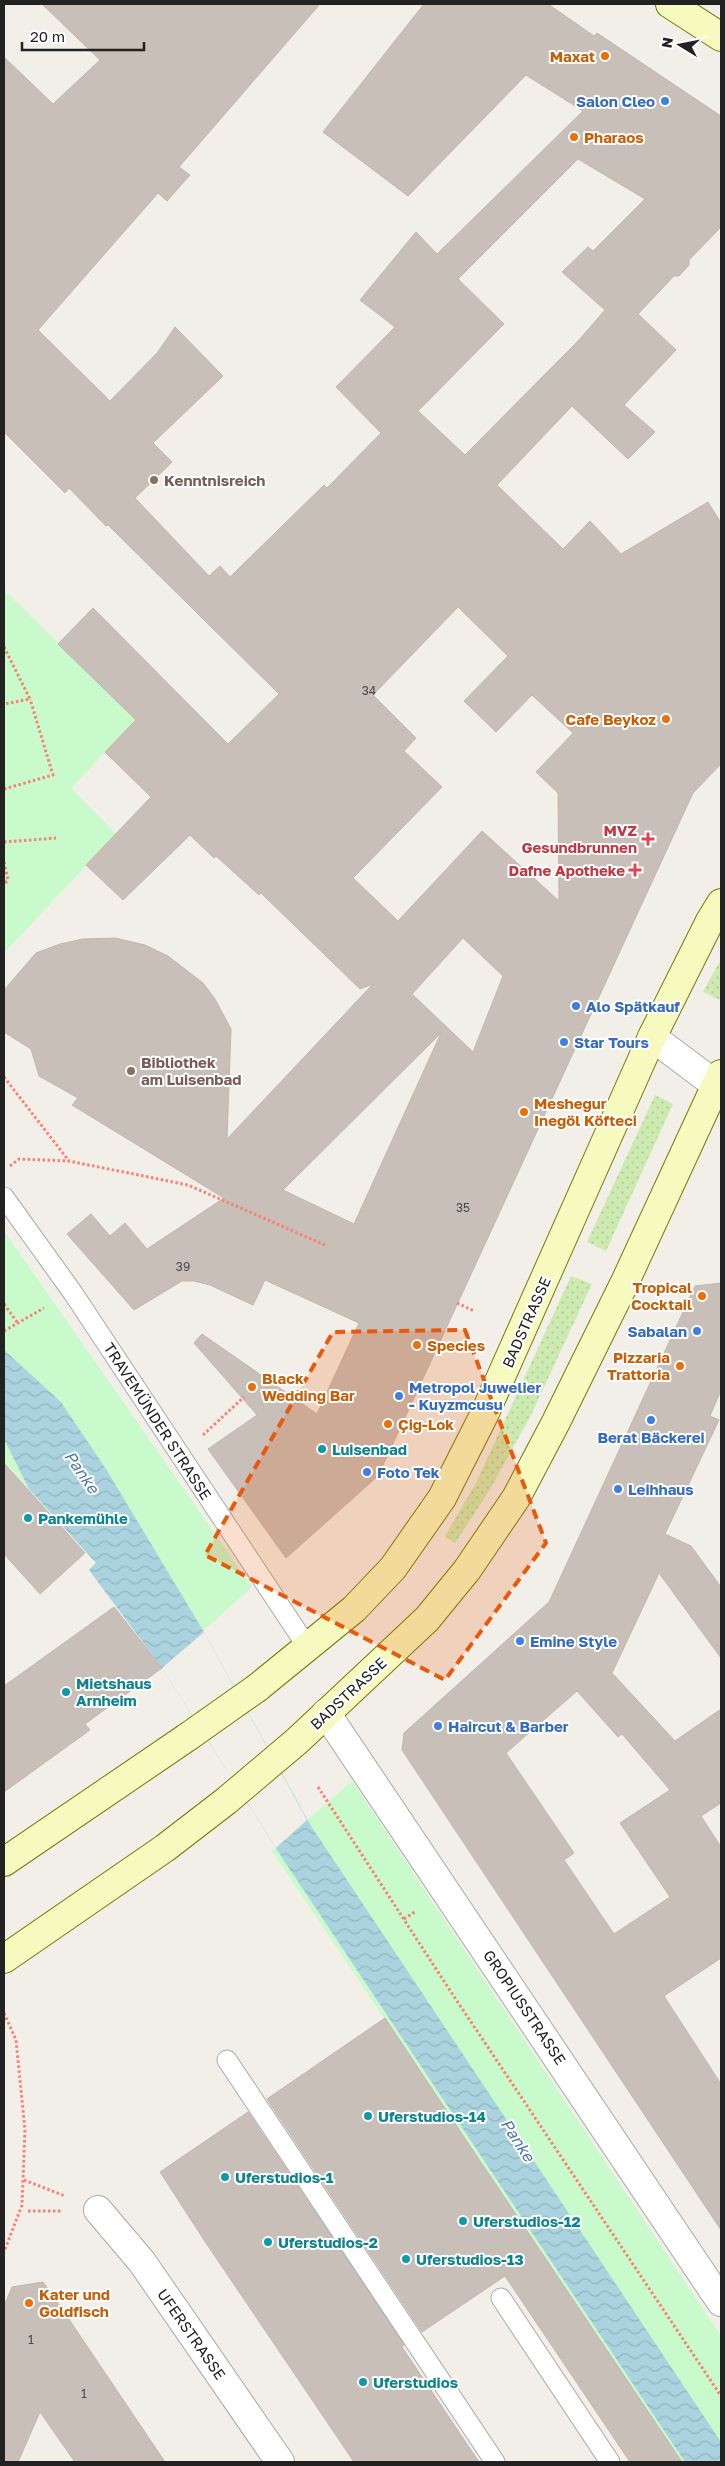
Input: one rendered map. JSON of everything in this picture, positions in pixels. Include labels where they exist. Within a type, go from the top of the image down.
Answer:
[{"type":"main road","points":[[670,4],[721,37]]},
{"type":"main road","name":"BADSTRASSE","points":[[4,1862],[257,1688],[354,1609],[393,1568],[442,1498],[488,1406],[652,1037],[710,920],[721,903]]},
{"type":"main road","name":"BADSTRASSE","points":[[4,1959],[165,1848],[226,1801],[297,1741],[427,1619],[467,1570],[516,1498],[625,1282],[720,1084]]},
{"type":"street","points":[[652,1037],[720,1084]]},
{"type":"street","name":"GROPIUSSTRASSE","points":[[326,1713],[721,2302]]},
{"type":"street","name":"UFERSTRASSE","points":[[98,2210],[142,2262],[280,2462]]},
{"type":"lane","name":"TRAVEMÜNDER STRASSE","points":[[4,1197],[73,1293],[308,1648]]},
{"type":"lane","points":[[227,2060],[495,2462]]},
{"type":"lane","points":[[501,2298],[610,2462]]},
{"type":"path","points":[[4,647],[30,699],[53,775],[4,788]]},
{"type":"path","points":[[4,704],[30,699]]},
{"type":"path","points":[[4,842],[56,838]]},
{"type":"path","points":[[4,862],[8,880],[4,884]]},
{"type":"path","points":[[4,1077],[68,1161]]},
{"type":"path","points":[[4,1171],[19,1160],[68,1161],[188,1185],[325,1245]]},
{"type":"path","points":[[457,1303],[474,1312]]},
{"type":"path","points":[[4,1304],[17,1322],[4,1331]]},
{"type":"path","points":[[179,1454],[200,1438],[244,1397]]},
{"type":"path","points":[[318,1787],[451,1992],[721,2396]]},
{"type":"path","points":[[4,2013],[16,2040],[25,2130],[22,2205],[4,2252]]},
{"type":"path","points":[[24,2180],[98,2210]]},
{"type":"highlighted area","points":[[465,1330],[546,1543],[445,1680],[205,1555],[333,1332]]},
{"type":"green space","points":[[4,590],[136,720],[71,788],[116,834],[4,953]]},
{"type":"green space","points":[[721,959],[721,997],[720,1000],[703,992]]},
{"type":"green space","points":[[655,1095],[673,1104],[606,1251],[587,1242]]},
{"type":"green space","points":[[4,1231],[252,1587],[162,1668],[89,1570],[96,1563],[4,1461]]},
{"type":"green space","points":[[571,1276],[592,1284],[530,1417],[489,1491],[455,1543],[445,1536],[476,1483]]},
{"type":"green space","points":[[352,1781],[721,2336],[721,2462],[682,2462],[272,1851]]},
{"type":"water","name":"Panke","points":[[4,1350],[61,1402],[106,1469],[204,1632],[311,1826],[721,2442],[721,2462],[685,2462],[279,1853],[162,1668],[89,1570],[96,1563],[29,1489],[4,1439]]},
{"type":"pier","points":[[204,1632],[307,1820],[276,1848],[162,1668]]},
{"type":"building","points":[[42,4],[320,4],[179,167],[190,175],[167,201],[158,193],[38,330],[110,401],[157,353],[175,327],[223,376],[153,443],[172,462],[135,498],[209,576],[220,566],[230,577],[324,485],[327,488],[381,433],[336,387],[395,327],[360,300],[416,232],[437,254],[583,111],[526,75],[408,196],[323,132],[424,4],[548,4],[594,36],[597,33],[721,116],[721,227],[689,260],[689,265],[679,276],[674,276],[638,314],[676,350],[624,405],[655,432],[628,459],[572,406],[497,485],[563,549],[590,521],[621,554],[708,502],[721,523],[721,764],[693,793],[378,1476],[286,1558],[208,1449],[257,1415],[194,1343],[202,1334],[317,1414],[359,1323],[265,1280],[253,1305],[210,1285],[194,1281],[182,1281],[134,1310],[67,1234],[91,1214],[110,1236],[125,1223],[147,1249],[224,1198],[72,1105],[78,1098],[39,1076],[31,1049],[4,1032],[4,990],[36,953],[60,944],[83,939],[115,938],[145,945],[168,956],[203,983],[215,999],[231,1029],[227,1139],[373,984],[360,989],[261,893],[259,895],[216,856],[214,858],[190,835],[123,900],[86,865],[151,797],[105,752],[136,720],[58,644],[93,608],[228,744],[279,694],[108,525],[106,526],[69,488],[65,493],[4,432],[4,57],[53,104],[100,60]],"holes":[[[578,159],[645,199],[593,251],[588,247],[562,272],[605,310],[579,340],[465,455],[418,411],[504,324],[458,279]],[[458,607],[508,656],[464,701],[496,732],[532,695],[573,733],[536,772],[558,793],[559,901],[482,831],[398,921],[353,878],[442,787],[404,751],[416,738],[373,695]],[[463,938],[503,976],[473,1052],[412,994]],[[441,1033],[354,1224],[283,1190]]]},
{"type":"building","points":[[721,1283],[721,1390],[710,1416],[719,1420],[665,1534],[691,1546],[721,1587],[721,1658],[659,1573],[612,1673],[675,1741],[721,1709],[721,1803],[701,1816],[721,1847],[721,1958],[664,1996],[721,2084],[721,2230],[402,1750],[404,1733],[549,1602],[695,1286]],"holes":[[[577,1691],[618,1737],[622,1734],[670,1790],[620,1823],[670,1897],[614,1934],[564,1860],[574,1853],[506,1753]]]},
{"type":"building","name":"Pankemühle","points":[[4,1463],[85,1553],[40,1594],[4,1554]]},
{"type":"building","name":"Mietshaus Arnheim","points":[[114,1607],[162,1668],[85,1724],[90,1730],[4,1792],[4,1686]]},
{"type":"building","points":[[385,2018],[682,2462],[630,2462],[505,2276],[422,2332],[267,2099]]},
{"type":"building","points":[[248,2112],[404,2345],[402,2347],[479,2462],[354,2462],[206,2243],[160,2172]]},
{"type":"building","points":[[43,2282],[165,2462],[75,2462],[40,2412],[18,2462],[4,2462],[4,2306],[12,2287]]},
{"type":"place","name":"Maxat","points":[[605,56]]},
{"type":"place","name":"Salon Cleo","points":[[665,101]]},
{"type":"place","name":"Pharaos","points":[[574,137]]},
{"type":"place","name":"Kenntnisreich","points":[[154,480]]},
{"type":"place","name":"Cafe Beykoz","points":[[666,719]]},
{"type":"place","name":"MVZ Gesundbrunnen","points":[[648,839]]},
{"type":"place","name":"Dafne Apotheke","points":[[635,870]]},
{"type":"place","name":"Alo Spätkauf","points":[[576,1006]]},
{"type":"place","name":"Star Tours","points":[[564,1042]]},
{"type":"place","name":"Bibliothek am Luisenbad","points":[[131,1071]]},
{"type":"place","name":"Meshegur Inegöl Köfteci","points":[[524,1112]]},
{"type":"place","name":"Tropical Cocktail","points":[[702,1296]]},
{"type":"place","name":"Sabalan","points":[[697,1331]]},
{"type":"place","name":"Species","points":[[417,1345]]},
{"type":"place","name":"Pizzaria Trattoria","points":[[680,1366]]},
{"type":"place","name":"Black Wedding Bar","points":[[252,1387]]},
{"type":"place","name":"Metropol Juwelier - Kuyzmcusu","points":[[399,1396]]},
{"type":"place","name":"Berat Bäckerei","points":[[651,1420]]},
{"type":"place","name":"Çiğ-Lok","points":[[388,1424]]},
{"type":"place","name":"Luisenbad","points":[[322,1449]]},
{"type":"place","name":"Foto Tek","points":[[367,1472]]},
{"type":"place","name":"Leihhaus","points":[[618,1489]]},
{"type":"place","name":"Pankemühle","points":[[28,1518]]},
{"type":"place","name":"Emine Style","points":[[520,1641]]},
{"type":"place","name":"Mietshaus Arnheim","points":[[66,1692]]},
{"type":"place","name":"Haircut & Barber","points":[[438,1726]]},
{"type":"place","name":"Uferstudios-14","points":[[368,2116]]},
{"type":"place","name":"Uferstudios-1","points":[[225,2177]]},
{"type":"place","name":"Uferstudios-12","points":[[463,2221]]},
{"type":"place","name":"Uferstudios-2","points":[[268,2242]]},
{"type":"place","name":"Uferstudios-13","points":[[406,2259]]},
{"type":"place","name":"Kater und Goldfisch","points":[[29,2303]]},
{"type":"place","name":"Uferstudios","points":[[363,2382]]}]
